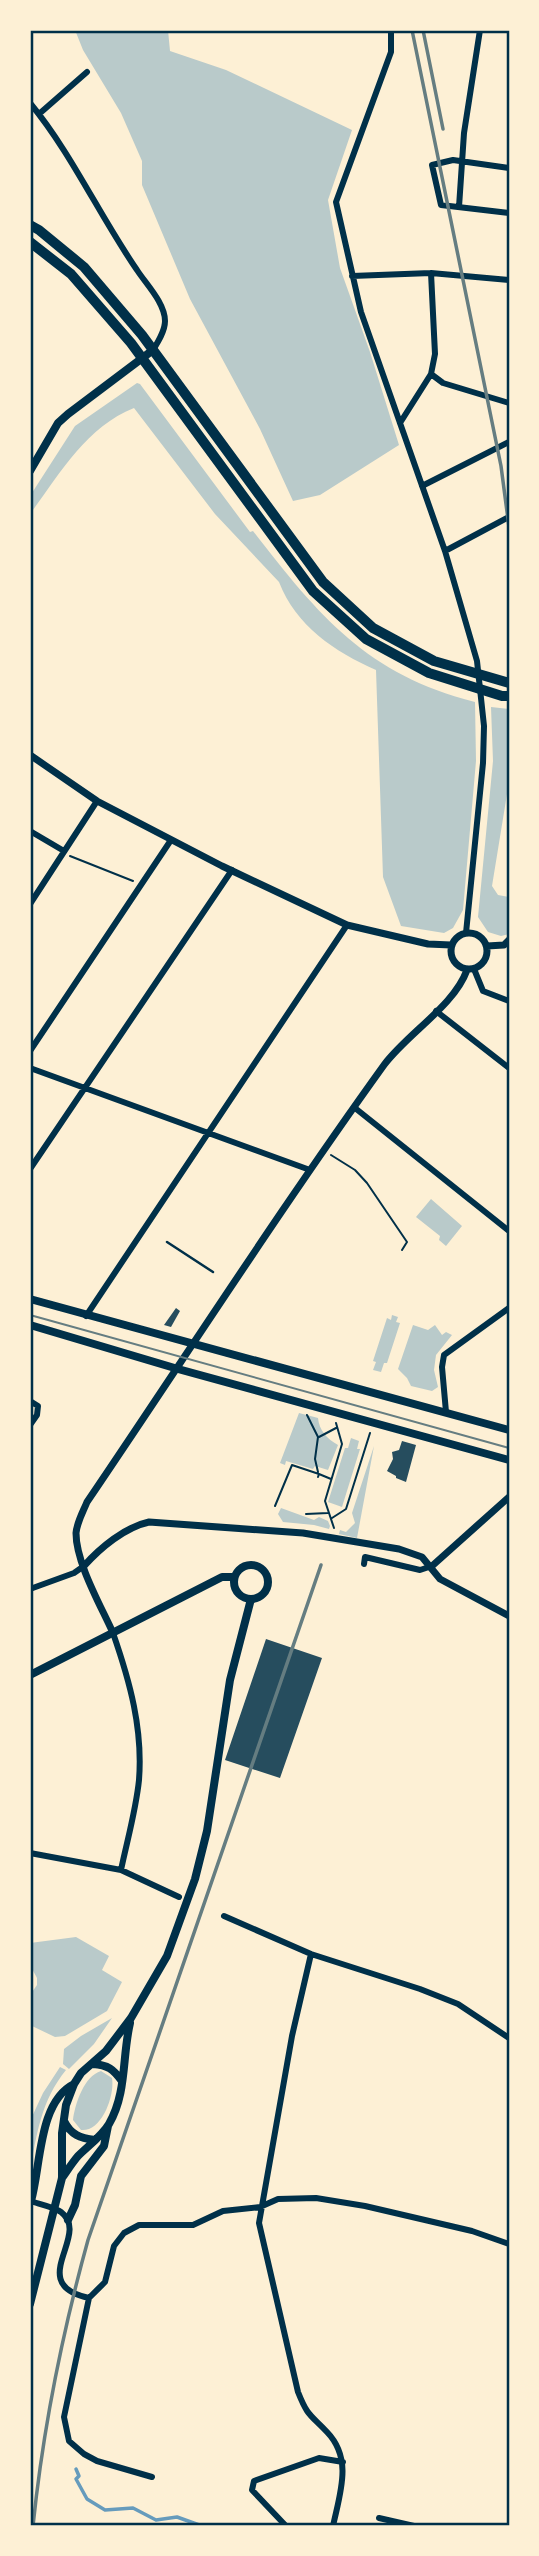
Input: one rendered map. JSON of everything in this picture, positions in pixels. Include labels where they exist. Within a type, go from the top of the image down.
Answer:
[{"type":"main road","points":[[30,225],[84,267],[153,351],[323,582],[373,628],[434,661],[509,683]]},
{"type":"main road","points":[[30,242],[71,274],[143,359],[313,591],[366,639],[419,667],[466,685],[509,696]]},
{"type":"main road","points":[[30,471],[58,424],[68,414],[153,351]]},
{"type":"main road","points":[[30,1299],[509,1430]]},
{"type":"main road","points":[[30,1325],[178,1369],[509,1460]]},
{"type":"main road","points":[[245,1565],[256,1565],[265,1570],[268,1580],[266,1590],[259,1597],[251,1599],[238,1593],[233,1582],[245,1565]]},
{"type":"main road","points":[[30,1675],[222,1577],[234,1577]]},
{"type":"main road","points":[[62,2178],[62,2133],[66,2105],[74,2084],[81,2073],[106,2051],[131,2018],[167,1956],[195,1879],[207,1831],[230,1680],[251,1599]]},
{"type":"main road","points":[[68,2220],[75,2205],[81,2176],[104,2146],[125,2070],[126,2041],[131,2018]]},
{"type":"main road","points":[[93,2063],[106,2064],[114,2069],[122,2081]]},
{"type":"main road","points":[[30,2201],[38,2180],[51,2109],[58,2095],[74,2084]]},
{"type":"main road","points":[[64,2121],[69,2131],[76,2136],[95,2140]]},
{"type":"main road","points":[[30,2304],[62,2178],[75,2159],[108,2126]]},
{"type":"street","points":[[391,30],[391,52],[336,202],[360,312],[445,551],[477,661],[484,726],[483,763],[466,933]]},
{"type":"street","points":[[459,207],[464,134],[480,30]]},
{"type":"street","points":[[39,114],[87,72]]},
{"type":"street","points":[[30,103],[49,125],[108,229],[159,302],[165,320],[153,351]]},
{"type":"street","points":[[509,168],[453,160],[432,165],[440,205],[509,213]]},
{"type":"street","points":[[352,276],[431,273],[509,281]]},
{"type":"street","points":[[400,423],[431,374],[435,354],[431,273]]},
{"type":"street","points":[[431,374],[443,383],[509,403]]},
{"type":"street","points":[[422,486],[509,442]]},
{"type":"street","points":[[445,551],[509,517]]},
{"type":"street","points":[[30,755],[97,802],[346,925],[428,944],[452,945]]},
{"type":"street","points":[[30,904],[97,802]]},
{"type":"street","points":[[30,831],[64,851]]},
{"type":"street","points":[[30,1051],[171,840]]},
{"type":"street","points":[[30,1169],[232,870]]},
{"type":"street","points":[[86,1316],[147,1230],[207,1132],[346,925]]},
{"type":"street","points":[[121,1870],[139,1781],[139,1725],[128,1676],[84,1566],[76,1532],[82,1513],[231,1284],[395,1052],[462,984],[471,969],[480,966],[486,957],[487,946],[481,937],[466,933],[457,937],[452,945],[453,961],[471,969],[483,991],[509,1001]]},
{"type":"street","points":[[487,946],[504,944],[509,940]]},
{"type":"street","points":[[436,1011],[509,1068]]},
{"type":"street","points":[[30,1068],[310,1170]]},
{"type":"street","points":[[355,1108],[509,1231]]},
{"type":"street","points":[[446,1412],[442,1367],[444,1354],[509,1308]]},
{"type":"street","points":[[30,1425],[37,1415],[38,1406],[31,1401]]},
{"type":"street","points":[[364,1564],[365,1557],[420,1570],[432,1566],[509,1497]]},
{"type":"street","points":[[30,1589],[74,1573],[84,1566],[97,1550],[135,1527],[149,1522],[303,1533],[399,1549],[422,1557],[440,1579],[509,1616]]},
{"type":"street","points":[[30,1853],[121,1870],[179,1897]]},
{"type":"street","points":[[224,1916],[311,1954],[458,2004],[509,2038]]},
{"type":"street","points":[[311,1954],[292,2036],[259,2223],[298,2392],[307,2415],[327,2432],[338,2446],[343,2462],[344,2472],[333,2526]]},
{"type":"street","points":[[152,2477],[97,2461],[69,2441],[64,2417],[89,2298],[105,2282],[114,2246],[124,2233],[139,2225],[193,2225],[223,2211],[260,2207],[278,2199],[316,2198],[365,2206],[472,2231],[509,2244]]},
{"type":"street","points":[[30,2201],[61,2212],[68,2220],[69,2238],[58,2273],[63,2286],[70,2293],[89,2298]]},
{"type":"street","points":[[286,2526],[252,2490],[254,2482],[319,2458],[343,2462]]},
{"type":"street","points":[[379,2518],[414,2526]]},
{"type":"lane","points":[[167,1242],[213,1272]]},
{"type":"path","points":[[64,851],[143,885]]},
{"type":"path","points":[[324,1150],[355,1170],[367,1183],[402,1232],[407,1242],[402,1251]]},
{"type":"path","points":[[305,1411],[318,1437],[315,1459],[318,1476]]},
{"type":"path","points":[[331,1539],[334,1528],[325,1501],[342,1444],[336,1422]]},
{"type":"path","points":[[318,1437],[338,1427]]},
{"type":"path","points":[[331,1518],[346,1509],[372,1429]]},
{"type":"path","points":[[275,1506],[292,1465],[332,1479]]},
{"type":"path","points":[[306,1514],[329,1513]]},
{"type":"shaded area","points":[[75,30],[168,30],[170,51],[226,70],[352,130],[328,200],[340,268],[399,445],[320,495],[293,501],[260,429],[190,299],[142,185],[142,161],[121,113],[83,50]]},
{"type":"shaded area","points":[[137,383],[250,532],[253,531],[323,615],[374,658],[404,676],[475,702],[476,761],[463,910],[453,928],[444,933],[401,926],[383,877],[376,670],[332,646],[306,624],[286,598],[279,582],[215,514],[134,408],[117,416],[88,440],[63,468],[30,514],[30,496],[75,426]]},
{"type":"shaded area","points":[[491,707],[509,709],[507,794],[492,886],[498,895],[509,897],[509,934],[501,936],[488,932],[478,917],[493,761]]},
{"type":"shaded area","points":[[431,1199],[462,1226],[446,1246],[439,1240],[440,1236],[416,1217]]},
{"type":"shaded area","points":[[392,1315],[398,1317],[396,1322],[400,1323],[387,1363],[384,1363],[381,1372],[373,1370],[376,1362],[373,1361],[387,1318],[391,1320]]},
{"type":"shaded area","points":[[413,1325],[428,1330],[435,1325],[442,1335],[446,1332],[452,1335],[436,1355],[434,1370],[438,1387],[432,1391],[411,1386],[398,1369]]},
{"type":"shaded area","points":[[299,1413],[318,1418],[324,1434],[338,1445],[328,1470],[315,1466],[313,1469],[286,1461],[285,1465],[280,1463]]},
{"type":"shaded area","points":[[351,1438],[359,1441],[357,1449],[360,1449],[342,1507],[328,1502],[345,1448],[348,1448]]},
{"type":"shaded area","points":[[374,1446],[357,1538],[339,1534],[340,1530],[346,1532],[355,1523],[352,1513]]},
{"type":"shaded area","points":[[281,1508],[314,1520],[319,1517],[328,1521],[329,1529],[283,1522],[278,1514]]},
{"type":"shaded area","points":[[76,1937],[109,1956],[102,1970],[122,1982],[107,2011],[65,2036],[55,2037],[32,2026],[30,1995],[37,1985],[37,1978],[30,1965],[30,1943]]},
{"type":"shaded area","points":[[112,2018],[94,2044],[69,2069],[63,2064],[64,2049]]},
{"type":"shaded area","points":[[60,2067],[66,2070],[45,2106],[30,2171],[30,2121],[43,2093]]},
{"type":"shaded area","points":[[101,2071],[112,2078],[106,2111],[95,2125],[81,2130],[73,2120],[78,2099],[85,2084]]},
{"type":"building","points":[[176,1308],[180,1311],[171,1327],[164,1325]]},
{"type":"building","points":[[402,1441],[416,1445],[406,1482],[387,1471],[393,1459],[392,1452],[399,1450]]},
{"type":"building","points":[[266,1639],[322,1658],[280,1778],[225,1760]]},
{"type":"waterway","points":[[76,2469],[79,2476],[76,2479],[87,2499],[105,2510],[133,2508],[156,2520],[177,2517],[202,2526]]},
{"type":"tram line","points":[[30,1315],[509,1448]]},
{"type":"railway","points":[[412,30],[501,466],[509,527]]},
{"type":"railway","points":[[423,30],[443,129]]},
{"type":"railway","points":[[33,2526],[55,2382],[88,2240],[321,1565]]}]
